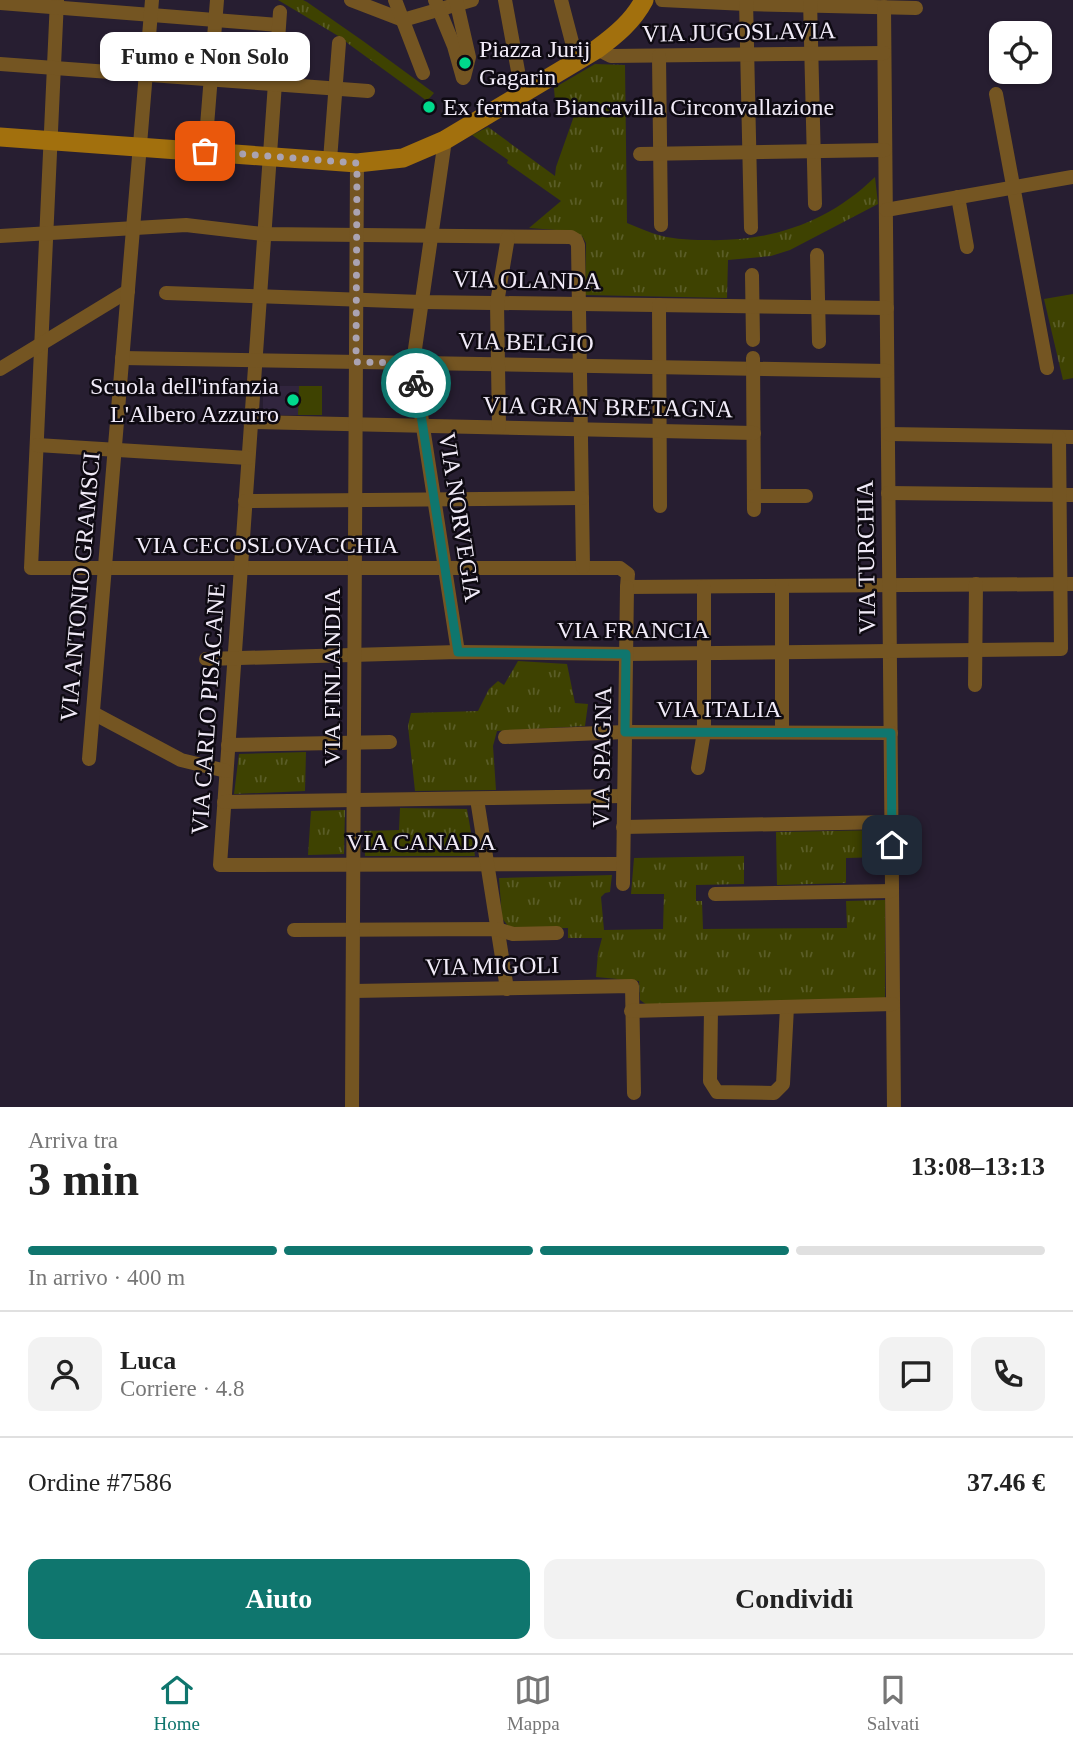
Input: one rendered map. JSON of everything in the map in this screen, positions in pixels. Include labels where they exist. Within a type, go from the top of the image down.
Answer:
[{"type":"street","name":"VIA ANTONIO GRAMSCI","points":[[89,759],[152,0]]},
{"type":"street","points":[[205,151],[217,0]]},
{"type":"street","points":[[351,0],[403,20],[437,5],[472,0]]},
{"type":"street","points":[[395,0],[423,73]]},
{"type":"street","points":[[505,0],[518,71]]},
{"type":"street","points":[[561,0],[572,42]]},
{"type":"street","points":[[0,137],[357,163],[403,158],[445,140],[597,49],[630,21],[643,0]]},
{"type":"street","points":[[662,0],[875,4],[916,8]]},
{"type":"street","points":[[437,5],[454,46],[463,78],[469,57],[456,2]]},
{"type":"street","points":[[746,2],[751,228]]},
{"type":"street","points":[[810,3],[815,204]]},
{"type":"street","points":[[0,4],[56,4],[216,20]]},
{"type":"street","points":[[56,4],[37,445],[248,458]]},
{"type":"street","name":"VIA TURCHIA","points":[[875,4],[884,53],[894,1107]]},
{"type":"street","name":"VIA CARLO PISACANE","points":[[216,20],[279,19],[220,865]]},
{"type":"street","points":[[330,160],[339,43]]},
{"type":"street","name":"VIA JUGOSLAVIA","points":[[597,49],[611,56],[884,53]]},
{"type":"street","points":[[659,56],[661,225]]},
{"type":"street","points":[[0,64],[368,91]]},
{"type":"street","points":[[996,94],[1047,368]]},
{"type":"street","name":"VIA NORVEGIA","points":[[445,140],[413,363],[458,652]]},
{"type":"street","points":[[640,154],[885,150]]},
{"type":"street","name":"VIA FINLANDIA","points":[[352,1107],[357,163]]},
{"type":"street","points":[[886,210],[1072,177]]},
{"type":"street","points":[[958,197],[967,247]]},
{"type":"street","points":[[0,236],[186,225],[263,234],[572,237],[578,245],[583,567]]},
{"type":"street","points":[[499,427],[497,303],[508,237]]},
{"type":"street","points":[[817,255],[819,342]]},
{"type":"street","points":[[752,275],[753,340]]},
{"type":"street","points":[[0,369],[128,291]]},
{"type":"street","name":"VIA OLANDA","points":[[166,293],[422,302],[887,308]]},
{"type":"street","points":[[659,305],[660,506]]},
{"type":"street","name":"VIA BELGIO","points":[[122,358],[660,367],[753,364],[887,371]]},
{"type":"street","points":[[753,364],[754,503],[806,496]]},
{"type":"street","name":"VIA GRAN BRETAGNA","points":[[250,422],[754,433]]},
{"type":"street","points":[[627,587],[1067,584],[1066,437],[888,434]]},
{"type":"street","name":"VIA CECOSLOVACCHIA","points":[[37,445],[32,568],[620,568],[628,573],[627,587]]},
{"type":"street","points":[[888,493],[1066,495]]},
{"type":"street","points":[[245,501],[582,498]]},
{"type":"street","points":[[975,685],[976,584]]},
{"type":"street","name":"VIA FRANCIA","points":[[206,659],[458,652],[626,654],[1060,649],[1067,584]]},
{"type":"street","points":[[782,586],[782,732]]},
{"type":"street","name":"VIA SPAGNA","points":[[623,884],[627,587]]},
{"type":"street","points":[[698,768],[704,732],[704,587]]},
{"type":"street","points":[[93,713],[181,760],[226,771]]},
{"type":"street","name":"VIA ITALIA","points":[[505,737],[625,732],[891,733]]},
{"type":"street","points":[[228,745],[390,742]]},
{"type":"street","points":[[224,802],[624,796]]},
{"type":"street","points":[[477,799],[507,989]]},
{"type":"street","points":[[623,827],[891,822]]},
{"type":"street","name":"VIA CANADA","points":[[220,865],[623,864]]},
{"type":"street","points":[[715,894],[892,891]]},
{"type":"street","points":[[294,930],[497,929],[513,934],[557,933]]},
{"type":"street","name":"VIA MIGOLI","points":[[353,992],[632,986],[632,1011]]},
{"type":"street","points":[[634,1093],[632,1011],[893,1004]]},
{"type":"street","points":[[711,1009],[710,1081],[717,1092],[774,1093],[783,1084],[787,1007]]},
{"type":"shaded area","name":"Scuola dell'infanzia L'Albero Azzurro","points":[[263,386],[322,386],[322,415],[263,415]]},
{"type":"green space","points":[[278,0],[307,2],[434,93],[427,101],[345,40]]},
{"type":"green space","points":[[595,64],[625,65],[627,223],[658,235],[678,239],[729,240],[775,233],[818,218],[838,207],[875,177],[878,204],[790,250],[771,256],[728,260],[727,298],[585,295],[586,243],[582,236],[570,231],[529,228],[561,201],[472,135],[488,127],[555,176],[574,116],[572,104],[555,101],[554,88]]},
{"type":"green space","points":[[1073,294],[1073,378],[1063,380],[1044,299]]},
{"type":"green space","points":[[299,386],[322,386],[322,415],[298,415]]},
{"type":"green space","points":[[518,661],[567,664],[575,703],[588,704],[585,726],[497,731],[493,746],[496,790],[415,791],[408,726],[411,713],[478,711],[489,689],[498,681],[504,685]]},
{"type":"green space","points":[[306,752],[305,791],[234,794],[239,754]]},
{"type":"green space","points":[[400,808],[467,809],[475,856],[365,856],[364,831],[399,830]]},
{"type":"green space","points":[[345,810],[344,854],[308,855],[311,811]]},
{"type":"green space","points":[[883,830],[883,857],[846,858],[846,883],[777,885],[776,832]]},
{"type":"green space","points":[[744,856],[744,884],[696,885],[696,901],[702,901],[703,929],[847,928],[846,901],[885,900],[885,999],[647,1005],[640,1000],[639,981],[596,977],[602,938],[568,938],[568,928],[514,929],[502,918],[499,878],[612,875],[610,892],[601,897],[604,930],[663,929],[664,894],[631,894],[634,858]]},
{"type":"way so far","points":[[205,151],[357,163],[356,362],[413,363],[416,383]]},
{"type":"place","name":"Piazza Jurij Gagarin","points":[[465,63]]},
{"type":"place","name":"Ex fermata Biancavilla Circonvallazione","points":[[429,107]]},
{"type":"place","name":"Fumo e Non Solo","points":[[205,151]]},
{"type":"place","name":"Scuola dell'infanzia L'Albero Azzurro","points":[[293,400]]},
{"type":"route","points":[[416,383],[458,652],[626,654],[625,732],[891,733],[892,845]]}]
